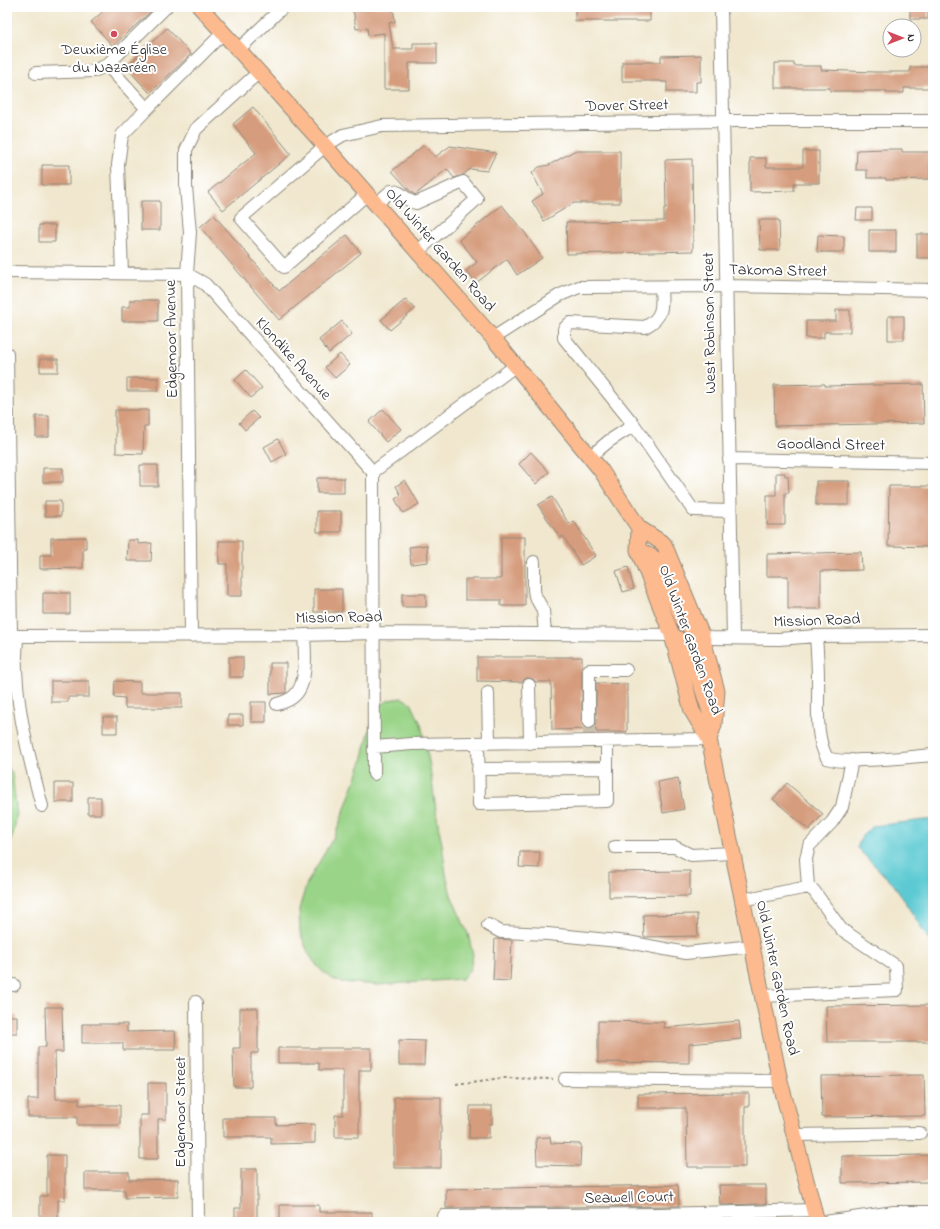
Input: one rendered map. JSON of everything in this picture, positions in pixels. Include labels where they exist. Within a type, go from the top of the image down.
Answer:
[{"type":"main road","name":"Old Winter Garden Road","points":[[200,7],[372,199],[493,338],[600,469],[639,528],[664,544],[702,636],[717,691],[714,725],[709,739]]},
{"type":"main road","name":"Old Winter Garden Road","points":[[639,528],[638,550],[672,635],[692,711],[709,739],[780,1081],[816,1216]]},
{"type":"main road","points":[[638,550],[654,558],[684,622],[702,636]]},
{"type":"main road","points":[[672,635],[681,641],[690,651],[714,725]]},
{"type":"street","points":[[36,73],[94,71],[107,65],[166,7]]},
{"type":"street","points":[[239,49],[283,7]]},
{"type":"street","name":"West Robinson Street","points":[[721,7],[733,638]]},
{"type":"street","points":[[122,273],[118,165],[122,135],[223,33]]},
{"type":"street","points":[[107,65],[147,109]]},
{"type":"street","name":"Edgemoor Avenue","points":[[191,636],[187,274],[190,232],[186,188],[186,150],[196,129],[259,72]]},
{"type":"street","name":"Dover Street","points":[[372,199],[284,267],[241,218],[325,146],[343,135],[382,126],[723,121],[933,121]]},
{"type":"street","points":[[372,199],[391,191],[398,191],[411,202],[416,203],[463,182],[477,199],[417,252]]},
{"type":"street","name":"Klondike Avenue","points":[[7,272],[187,274],[205,284],[373,472]]},
{"type":"street","name":"Takoma Street","points":[[493,338],[560,295],[579,287],[726,286],[933,290]]},
{"type":"street","points":[[661,287],[662,305],[655,322],[645,327],[570,323],[564,329],[564,338],[634,425],[693,510],[730,511]]},
{"type":"street","points":[[7,354],[12,636],[21,719],[29,759],[42,806]]},
{"type":"street","points":[[374,774],[373,472],[515,366]]},
{"type":"street","points":[[590,456],[609,441],[634,425]]},
{"type":"street","name":"Goodland Street","points":[[729,459],[933,464]]},
{"type":"street","points":[[534,562],[534,590],[535,596],[543,610],[545,634]]},
{"type":"street","name":"Mission Road","points":[[12,636],[191,636],[373,633],[672,635]]},
{"type":"street","points":[[277,704],[287,701],[295,696],[303,680],[305,664],[304,635]]},
{"type":"street","name":"Mission Road","points":[[702,636],[712,638],[779,639],[816,636],[933,636]]},
{"type":"street","points":[[816,636],[818,728],[822,748],[827,758],[833,760],[881,760],[933,755]]},
{"type":"street","points":[[589,722],[589,670],[626,670]]},
{"type":"street","points":[[530,685],[530,743]]},
{"type":"street","points":[[488,693],[484,743],[478,769],[479,804],[607,801],[607,742]]},
{"type":"street","points":[[374,747],[412,744],[530,743],[589,738],[607,742],[709,739]]},
{"type":"street","points":[[808,887],[806,859],[809,846],[832,822],[842,807],[852,760]]},
{"type":"street","points":[[478,769],[607,768]]},
{"type":"street","points":[[615,847],[675,847],[691,855],[732,853]]},
{"type":"street","points":[[742,900],[808,887],[814,891],[841,929],[896,966],[897,990],[762,996]]},
{"type":"street","points":[[488,925],[501,932],[548,934],[628,942],[686,953],[752,946]]},
{"type":"street","name":"Edgemoor Street","points":[[196,1002],[198,1222]]},
{"type":"street","points":[[565,1080],[780,1081]]},
{"type":"street","points":[[795,1136],[920,1133]]},
{"type":"street","points":[[825,1222],[894,1212],[933,1212]]},
{"type":"street","name":"Seawell Court","points":[[444,1219],[658,1214],[727,1217],[816,1216]]},
{"type":"path","points":[[456,1084],[502,1078],[565,1080]]},
{"type":"green space","points":[[402,698],[411,703],[421,724],[429,761],[446,874],[451,895],[468,934],[473,955],[470,970],[462,979],[378,985],[341,982],[330,978],[318,967],[308,953],[300,932],[299,909],[307,883],[336,833],[362,761],[370,728],[378,707],[389,700]]},
{"type":"green space","points":[[7,765],[12,774],[17,814],[13,835],[7,847]]},
{"type":"water","points":[[933,819],[933,946],[894,885],[857,848],[862,836],[873,826]]},
{"type":"building","name":"Deuxième Église du Nazaréen","points":[[108,7],[146,7],[150,12],[113,46],[91,22]]},
{"type":"building","points":[[393,7],[395,22],[389,23],[393,49],[413,49],[413,43],[437,43],[437,63],[409,63],[409,89],[384,89],[384,33],[368,35],[367,28],[356,29],[353,8]]},
{"type":"building","points":[[575,7],[650,7],[650,21],[575,21]]},
{"type":"building","points":[[910,7],[928,7],[928,19],[910,18]]},
{"type":"building","points":[[167,28],[191,54],[150,93],[126,67]]},
{"type":"building","points":[[701,55],[701,82],[696,82],[696,92],[667,92],[667,82],[661,81],[622,81],[622,62],[661,62],[661,56]]},
{"type":"building","points":[[775,63],[794,63],[794,66],[821,66],[821,70],[875,72],[910,72],[910,67],[930,67],[930,88],[904,88],[904,93],[886,93],[886,91],[830,91],[830,88],[775,88]]},
{"type":"building","points":[[253,107],[291,154],[223,210],[208,192],[256,153],[233,124]]},
{"type":"building","points":[[424,145],[435,157],[450,146],[496,153],[487,171],[470,169],[463,175],[454,178],[447,169],[415,195],[392,171]]},
{"type":"building","points":[[902,149],[902,152],[930,152],[930,179],[886,180],[886,178],[867,178],[867,170],[856,170],[857,150]]},
{"type":"building","points":[[574,151],[620,151],[620,203],[574,203],[544,221],[532,201],[543,194],[532,173],[539,167],[549,165]]},
{"type":"building","points":[[803,151],[819,151],[819,183],[794,183],[794,191],[750,192],[750,158],[766,158],[766,167],[803,167]]},
{"type":"building","points":[[692,159],[693,251],[567,254],[566,222],[664,221],[664,208],[666,208],[665,160]]},
{"type":"building","points":[[42,165],[69,165],[69,185],[42,185]]},
{"type":"building","points":[[141,201],[160,201],[160,230],[141,230]]},
{"type":"building","points":[[502,205],[523,230],[542,258],[517,275],[507,259],[476,283],[466,271],[477,262],[459,240]]},
{"type":"building","points":[[857,208],[872,208],[872,220],[856,220]]},
{"type":"building","points":[[214,215],[279,291],[347,235],[361,253],[279,320],[200,227]]},
{"type":"building","points":[[759,220],[779,220],[780,250],[760,250]]},
{"type":"building","points":[[39,225],[55,225],[55,242],[39,242]]},
{"type":"building","points":[[869,230],[896,230],[896,252],[869,252]]},
{"type":"building","points":[[917,234],[933,234],[933,258],[917,258]]},
{"type":"building","points":[[818,235],[844,236],[844,252],[817,252]]},
{"type":"building","points":[[406,299],[415,309],[390,330],[381,320]]},
{"type":"building","points":[[130,300],[158,300],[158,321],[122,321],[122,307],[130,307]]},
{"type":"building","points":[[836,310],[850,310],[850,332],[824,332],[824,338],[806,338],[806,321],[836,321]]},
{"type":"building","points":[[888,316],[904,316],[904,340],[888,340]]},
{"type":"building","points":[[342,321],[352,334],[329,353],[319,340]]},
{"type":"building","points":[[340,354],[350,365],[335,378],[325,367]]},
{"type":"building","points":[[40,359],[58,359],[58,372],[40,372]]},
{"type":"building","points":[[246,370],[262,388],[251,398],[235,380]]},
{"type":"building","points":[[127,378],[158,378],[158,391],[127,391]]},
{"type":"building","points":[[825,384],[825,386],[923,384],[924,423],[775,426],[774,385]]},
{"type":"building","points":[[383,409],[401,429],[386,442],[369,422]]},
{"type":"building","points":[[115,410],[148,410],[148,426],[144,426],[143,454],[116,453]]},
{"type":"building","points":[[252,411],[259,418],[245,430],[239,423]]},
{"type":"building","points":[[36,416],[49,416],[49,437],[36,437]]},
{"type":"building","points":[[278,439],[286,454],[272,462],[264,447]]},
{"type":"building","points":[[531,452],[549,472],[536,484],[519,464]]},
{"type":"building","points":[[140,465],[158,465],[158,486],[140,486]]},
{"type":"building","points":[[43,468],[63,468],[63,482],[43,482]]},
{"type":"building","points":[[776,473],[785,473],[785,476],[788,476],[789,493],[785,493],[785,525],[767,525],[767,495],[776,495]]},
{"type":"building","points":[[317,478],[344,478],[344,493],[317,493]]},
{"type":"building","points":[[405,480],[419,504],[403,513],[395,499],[401,495],[396,486]]},
{"type":"building","points":[[816,481],[849,481],[849,505],[816,505]]},
{"type":"building","points":[[889,486],[933,486],[932,547],[888,546]]},
{"type":"building","points":[[552,497],[569,524],[574,521],[596,556],[581,565],[563,536],[560,538],[538,505]]},
{"type":"building","points":[[45,501],[61,501],[61,516],[45,516]]},
{"type":"building","points":[[317,511],[341,511],[341,532],[317,532]]},
{"type":"building","points":[[86,537],[86,548],[83,548],[83,568],[40,569],[40,555],[51,555],[51,538]]},
{"type":"building","points":[[501,537],[525,537],[525,606],[501,606],[501,600],[465,600],[465,579],[501,579]]},
{"type":"building","points":[[128,540],[138,540],[138,544],[152,543],[151,561],[127,561]]},
{"type":"building","points":[[219,541],[242,541],[242,596],[227,596],[227,564],[219,564]]},
{"type":"building","points":[[427,545],[428,562],[411,564],[409,547]]},
{"type":"building","points":[[861,552],[862,570],[821,571],[821,609],[788,609],[788,576],[767,576],[767,554]]},
{"type":"building","points":[[628,567],[634,589],[623,592],[616,571]]},
{"type":"building","points":[[314,589],[342,589],[342,612],[314,612]]},
{"type":"building","points":[[43,593],[70,593],[70,614],[43,614]]},
{"type":"building","points":[[402,594],[426,594],[426,607],[402,607]]},
{"type":"building","points":[[229,657],[243,657],[243,677],[229,677]]},
{"type":"building","points":[[477,657],[582,657],[582,722],[586,729],[552,730],[551,682],[536,682],[529,678],[526,678],[522,682],[477,681]]},
{"type":"building","points":[[270,663],[286,663],[286,693],[270,694]]},
{"type":"building","points":[[51,681],[89,681],[89,697],[68,697],[68,702],[51,702]]},
{"type":"building","points":[[115,681],[140,682],[140,693],[182,693],[182,708],[125,708],[125,698],[114,697]]},
{"type":"building","points":[[596,683],[627,684],[627,732],[596,732],[596,728],[593,728],[596,722]]},
{"type":"building","points":[[251,702],[266,702],[266,722],[251,722]]},
{"type":"building","points":[[228,715],[243,715],[243,725],[228,725]]},
{"type":"building","points":[[103,717],[117,717],[117,733],[103,733]]},
{"type":"building","points":[[678,778],[684,809],[663,813],[658,782]]},
{"type":"building","points":[[55,783],[73,783],[73,802],[55,802]]},
{"type":"building","points":[[787,783],[823,814],[809,830],[773,799]]},
{"type":"building","points":[[88,797],[101,797],[101,814],[88,814]]},
{"type":"building","points":[[520,852],[540,852],[539,868],[519,867]]},
{"type":"building","points":[[690,871],[690,896],[609,897],[609,872]]},
{"type":"building","points":[[697,914],[698,936],[644,937],[643,915]]},
{"type":"building","points":[[495,939],[512,940],[510,981],[493,980]]},
{"type":"building","points":[[933,1005],[933,1042],[827,1042],[826,1006]]},
{"type":"building","points":[[45,1007],[62,1007],[63,1052],[55,1052],[56,1099],[79,1099],[79,1105],[120,1105],[120,1125],[77,1125],[77,1117],[28,1117],[28,1099],[38,1099],[38,1047],[46,1047]]},
{"type":"building","points":[[240,1008],[258,1008],[258,1053],[251,1053],[251,1087],[234,1087],[233,1048],[240,1048]]},
{"type":"building","points":[[7,1016],[17,1016],[17,1033],[7,1033]]},
{"type":"building","points":[[598,1021],[664,1022],[664,1028],[739,1021],[741,1039],[689,1044],[689,1063],[598,1062]]},
{"type":"building","points":[[82,1024],[127,1024],[127,1032],[175,1031],[176,1050],[123,1050],[123,1043],[82,1043]]},
{"type":"building","points":[[399,1040],[425,1041],[424,1065],[399,1065]]},
{"type":"building","points":[[278,1048],[371,1048],[371,1070],[359,1070],[359,1137],[335,1137],[335,1115],[343,1115],[343,1070],[319,1070],[319,1063],[278,1063]]},
{"type":"building","points":[[924,1075],[925,1116],[822,1117],[821,1076]]},
{"type":"building","points":[[148,1083],[166,1083],[166,1119],[158,1119],[158,1159],[140,1159],[140,1115],[148,1115]]},
{"type":"building","points":[[749,1093],[749,1107],[745,1107],[745,1167],[687,1167],[686,1108],[638,1108],[638,1094]]},
{"type":"building","points":[[394,1097],[441,1097],[441,1168],[394,1168]]},
{"type":"building","points":[[470,1106],[492,1106],[492,1124],[489,1124],[489,1138],[469,1138]]},
{"type":"building","points":[[223,1118],[276,1118],[276,1125],[315,1124],[315,1143],[271,1144],[271,1137],[223,1137]]},
{"type":"building","points":[[550,1137],[551,1143],[581,1144],[580,1166],[537,1165],[536,1138]]},
{"type":"building","points":[[47,1155],[65,1155],[65,1200],[58,1200],[58,1222],[40,1222],[40,1196],[47,1196]]},
{"type":"building","points":[[933,1155],[933,1182],[842,1183],[842,1156]]},
{"type":"building","points":[[241,1169],[257,1169],[257,1222],[235,1222],[235,1208],[241,1208]]},
{"type":"building","points":[[85,1172],[129,1172],[129,1180],[178,1179],[178,1197],[125,1198],[125,1190],[85,1190]]},
{"type":"building","points":[[678,1185],[679,1206],[446,1208],[446,1189]]},
{"type":"building","points":[[719,1185],[766,1185],[766,1204],[720,1205]]},
{"type":"building","points":[[280,1205],[319,1205],[319,1212],[372,1212],[372,1222],[280,1222]]},
{"type":"tunnel","points":[[589,722],[589,734]]},
{"type":"place","name":"Deuxième Église du Nazaréen","points":[[114,34]]}]
